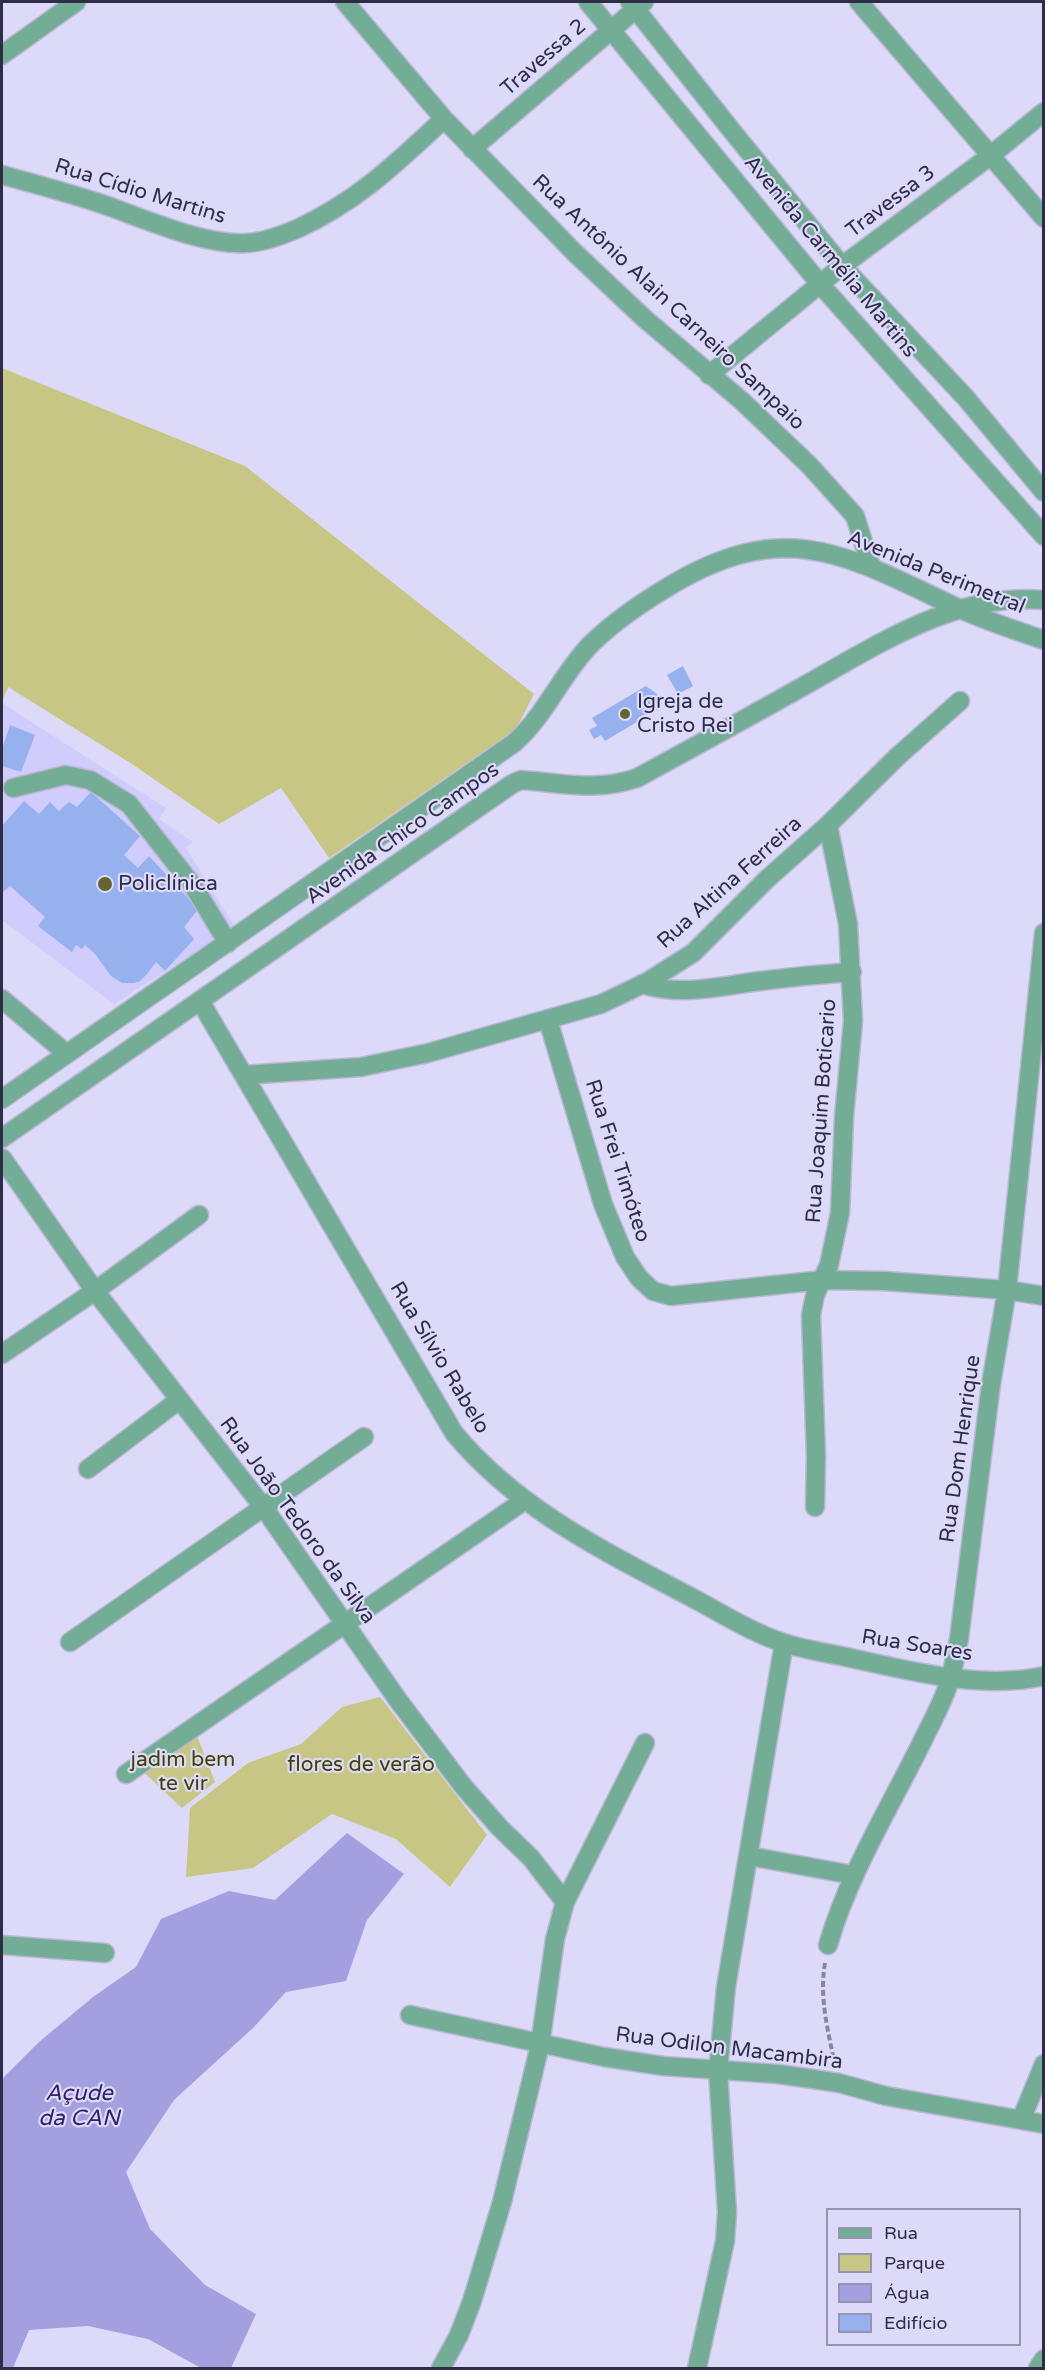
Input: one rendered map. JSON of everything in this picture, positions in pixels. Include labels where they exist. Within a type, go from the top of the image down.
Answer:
[{"type":"street","points":[[2,55],[76,2]]},
{"type":"street","name":"Rua Antônio Alain Carneiro Sampaio","points":[[345,2],[444,119],[576,254],[810,466],[855,516],[871,567]]},
{"type":"street","name":"Avenida Carmélia Martins","points":[[588,2],[820,284],[1044,536]]},
{"type":"street","points":[[859,2],[1044,218]]},
{"type":"street","name":"Avenida Carmélia Martins","points":[[637,4],[732,131],[842,266],[964,397],[1044,492]]},
{"type":"street","name":"Travessa 2","points":[[472,149],[611,30],[637,4]]},
{"type":"street","name":"Travessa 3","points":[[709,375],[842,266],[990,156],[1044,112]]},
{"type":"street","name":"Rua Cídio Martins","points":[[2,175],[76,195],[199,237],[247,243],[287,233],[343,205],[372,185],[444,119]]},
{"type":"street","name":"Avenida Perimetral","points":[[546,705],[564,677],[592,644],[627,614],[700,568],[754,550],[804,548],[833,554],[871,567],[960,609],[1044,640]]},
{"type":"street","name":"Avenida Chico Campos","points":[[2,1138],[512,784],[521,780],[599,787],[637,778],[906,630],[960,609],[1007,601],[1044,600]]},
{"type":"street","name":"Rua Altina Ferreira","points":[[244,1075],[361,1067],[428,1053],[600,1004],[642,984],[693,953],[767,879],[960,701]]},
{"type":"street","name":"Avenida Chico Campos","points":[[2,1099],[514,743],[529,730],[546,705]]},
{"type":"street","points":[[13,788],[66,775],[90,780],[129,804],[194,887],[228,943]]},
{"type":"street","name":"Rua Joaquim Boticario","points":[[815,1507],[816,1444],[811,1315],[815,1295],[829,1265],[840,1214],[844,1117],[853,1021],[848,924],[828,825]]},
{"type":"street","points":[[317,880],[336,907]]},
{"type":"street","name":"Rua Dom Henrique","points":[[828,1946],[853,1875],[902,1785],[942,1703],[951,1678],[959,1639],[991,1384],[1007,1290],[1044,933]]},
{"type":"street","points":[[642,984],[663,990],[687,991],[798,976],[852,972]]},
{"type":"street","points":[[2,999],[67,1054]]},
{"type":"street","name":"Rua Sílvio Rabelo","points":[[200,1001],[454,1433],[473,1456],[525,1500],[608,1554],[784,1643]]},
{"type":"street","name":"Rua Frei Timóteo","points":[[548,1020],[603,1204],[625,1257],[639,1278],[653,1291],[671,1296],[705,1294],[823,1280],[884,1281],[1007,1290],[1044,1296]]},
{"type":"street","name":"Rua João Tedoro da Silva","points":[[2,1158],[95,1291],[264,1508],[398,1700],[463,1786],[500,1828],[531,1858],[565,1902]]},
{"type":"street","points":[[2,1354],[95,1291],[200,1215]]},
{"type":"street","points":[[88,1469],[179,1400]]},
{"type":"street","points":[[70,1642],[364,1437]]},
{"type":"street","points":[[126,1774],[525,1500]]},
{"type":"street","points":[[697,2368],[720,2272],[726,2231],[727,2212],[718,2071],[726,1987],[784,1643]]},
{"type":"street","name":"Rua Soares","points":[[784,1643],[951,1678],[989,1680],[1044,1676]]},
{"type":"street","points":[[441,2368],[459,2335],[492,2240],[540,2045],[555,1939],[565,1902],[645,1743]]},
{"type":"street","points":[[749,1856],[853,1875]]},
{"type":"street","points":[[2,1945],[105,1953]]},
{"type":"street","name":"Rua Odilon Macambira","points":[[410,2015],[484,2030],[540,2045],[663,2066],[778,2074],[839,2083],[886,2096],[1044,2124]]},
{"type":"street","points":[[1021,2120],[1044,2064]]},
{"type":"street","points":[[1038,2368],[1044,2359]]},
{"type":"path","points":[[828,1946],[821,1982],[827,2028],[839,2083]]},
{"type":"shaded area","name":"Policlínica","points":[[2,703],[166,808],[159,819],[193,842],[186,848],[235,927],[114,1004],[2,920]]},
{"type":"green space","points":[[2,368],[245,466],[534,694],[516,729],[329,858],[281,788],[219,824],[132,764],[8,687],[2,702]]},
{"type":"green space","name":"flores de verão","points":[[380,1697],[487,1835],[450,1887],[396,1839],[332,1814],[253,1868],[186,1877],[190,1808],[248,1763],[301,1744],[342,1707]]},
{"type":"green space","name":"jadim bem te vir","points":[[197,1736],[215,1782],[182,1808],[137,1766]]},
{"type":"water","name":"Açude da CAN","points":[[347,1833],[404,1874],[367,1920],[346,1981],[286,1992],[254,2027],[174,2100],[126,2172],[150,2229],[205,2285],[256,2314],[231,2368],[201,2368],[148,2339],[88,2326],[29,2330],[13,2368],[2,2368],[2,2079],[39,2042],[93,1997],[136,1967],[161,1919],[229,1891],[275,1900]]},
{"type":"building","points":[[683,666],[693,686],[678,694],[667,675]]},
{"type":"building","name":"Igreja de Cristo Rei","points":[[646,686],[657,694],[657,710],[605,741],[601,735],[594,739],[589,730],[597,726],[592,718]]},
{"type":"building","points":[[10,725],[35,735],[21,772],[2,766],[2,749]]},
{"type":"building","points":[[91,792],[140,836],[124,855],[138,868],[149,856],[198,909],[184,927],[194,939],[165,971],[156,962],[140,981],[134,983],[122,983],[111,976],[95,954],[85,945],[82,949],[76,945],[72,952],[38,926],[45,917],[10,886],[2,893],[2,826],[24,801],[39,814],[50,802],[59,811],[69,802],[77,807]]},
{"type":"place","name":"Igreja de Cristo Rei","points":[[625,714]]},
{"type":"place","name":"Policlínica","points":[[105,884]]}]
